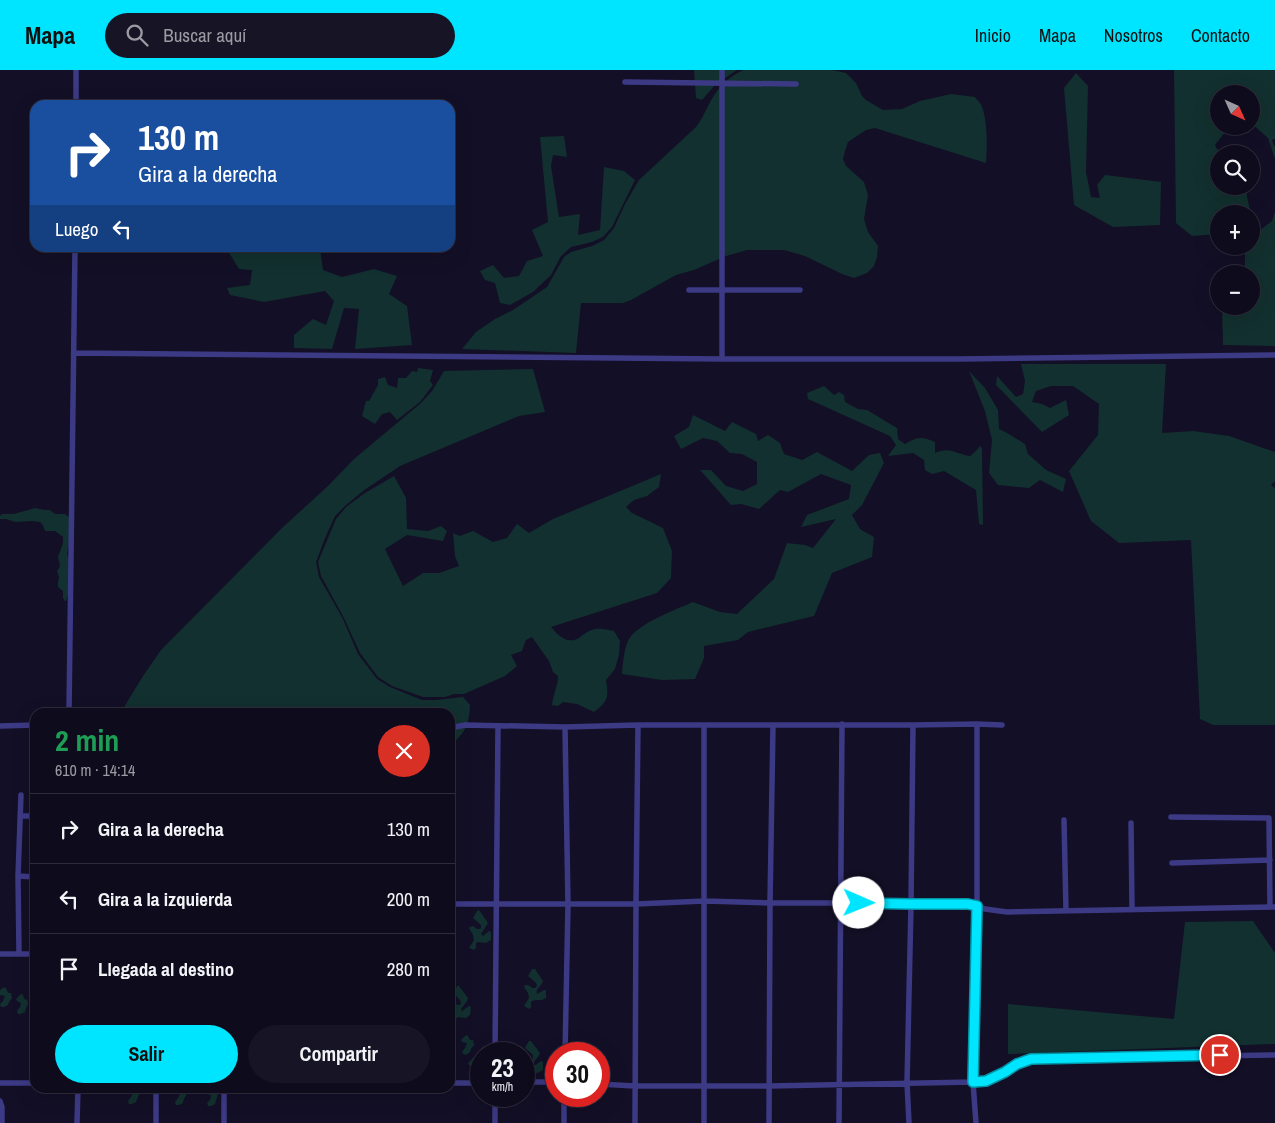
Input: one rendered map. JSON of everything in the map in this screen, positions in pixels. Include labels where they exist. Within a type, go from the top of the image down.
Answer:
[{"type":"street","points":[[76,70],[76,100]]},
{"type":"street","points":[[722,70],[722,359]]},
{"type":"street","points":[[624,82],[796,84]]},
{"type":"street","points":[[69,708],[75,252]]},
{"type":"street","points":[[689,290],[800,290]]},
{"type":"street","points":[[74,353],[722,359],[959,359],[1275,355]]},
{"type":"street","points":[[839,1123],[842,724]]},
{"type":"street","points":[[976,1123],[973,1082],[977,906],[977,724]]},
{"type":"street","points":[[455,727],[465,725],[565,727],[1002,724]]},
{"type":"street","points":[[0,726],[30,725]]},
{"type":"street","points":[[635,1123],[638,725]]},
{"type":"street","points":[[704,725],[704,1123]]},
{"type":"street","points":[[769,1123],[773,725]]},
{"type":"street","points":[[909,1123],[907,1083],[913,725]]},
{"type":"street","points":[[495,1042],[498,726]]},
{"type":"street","points":[[565,727],[568,904],[565,1042]]},
{"type":"street","points":[[19,953],[20,796]]},
{"type":"street","points":[[20,816],[30,816]]},
{"type":"street","points":[[455,904],[636,904],[705,901],[968,904],[984,909],[1007,912],[1273,907],[1269,818],[1171,817]]},
{"type":"street","points":[[1064,820],[1066,910]]},
{"type":"street","points":[[1131,823],[1132,910]]},
{"type":"street","points":[[1172,863],[1270,860]]},
{"type":"street","points":[[18,876],[30,877]]},
{"type":"street","points":[[0,954],[30,954]]},
{"type":"street","points":[[610,1085],[769,1086],[973,1082],[986,1081],[1017,1064],[1031,1059],[1183,1055],[1275,1055]]},
{"type":"street","points":[[455,1082],[470,1082]]},
{"type":"street","points":[[0,1083],[30,1083]]},
{"type":"street","points":[[77,1123],[78,1093]]},
{"type":"street","points":[[156,1093],[156,1123]]},
{"type":"street","points":[[224,1093],[224,1123]]},
{"type":"street","points":[[0,1100],[2,1123]]},
{"type":"street","points":[[495,1107],[495,1123]]},
{"type":"street","points":[[564,1107],[564,1123]]},
{"type":"green space","points":[[694,70],[737,70],[715,85],[702,100],[696,98]]},
{"type":"green space","points":[[743,70],[832,70],[846,73],[856,83],[866,100],[883,110],[902,109],[920,101],[951,94],[975,97],[984,113],[987,142],[986,163],[875,128],[866,130],[848,142],[843,159],[846,166],[864,182],[868,195],[864,219],[868,232],[878,246],[874,266],[867,273],[854,278],[805,256],[784,250],[747,250],[676,275],[623,303],[581,303],[576,353],[462,349],[476,332],[547,287],[564,257],[571,252],[592,246],[604,240],[614,228],[639,180],[696,127],[718,90],[731,77]]},
{"type":"green space","points":[[1174,70],[1275,70],[1275,139],[1272,140],[1275,146],[1275,159],[1268,138],[1260,131],[1260,85],[1210,85],[1210,135],[1223,135],[1215,145],[1210,145],[1210,195],[1247,195],[1249,205],[1210,205],[1210,235],[1192,236],[1176,223]]},
{"type":"green space","points":[[1076,73],[1088,86],[1086,172],[1091,197],[1100,198],[1097,185],[1105,175],[1161,182],[1160,225],[1113,227],[1074,205],[1064,88]]},
{"type":"green space","points":[[564,136],[567,157],[553,155],[551,166],[559,217],[580,214],[578,235],[600,230],[604,167],[624,171],[635,180],[612,227],[603,237],[571,247],[561,256],[551,275],[533,292],[510,305],[500,303],[495,283],[485,280],[480,271],[493,265],[504,278],[519,276],[527,261],[543,256],[532,230],[548,222],[540,137]]},
{"type":"green space","points":[[1275,212],[1275,346],[1223,345],[1222,315],[1260,315],[1260,265],[1245,265],[1245,255],[1260,255],[1260,230],[1272,221]]},
{"type":"green space","points":[[229,252],[321,252],[323,270],[342,277],[374,269],[397,276],[389,294],[407,306],[412,345],[355,349],[359,309],[344,308],[332,349],[294,348],[294,335],[313,319],[326,325],[334,301],[325,291],[264,302],[230,295],[227,288],[250,285],[252,270],[239,269]]},
{"type":"green space","points":[[1021,364],[1166,364],[1162,433],[1193,431],[1229,436],[1275,452],[1275,481],[1271,485],[1275,488],[1275,725],[1213,725],[1200,719],[1191,540],[1119,543],[1091,521],[1069,471],[1098,435],[1099,404],[1073,386],[1051,386],[1036,391],[1032,402],[1050,408],[1066,400],[1069,415],[1042,432],[996,385],[997,376],[1016,397],[1023,394],[1025,381]]},
{"type":"green space","points":[[418,368],[433,370],[430,381],[433,385],[420,402],[397,420],[390,412],[382,414],[375,424],[362,416],[366,401],[369,401],[378,385],[378,379],[385,377],[388,385],[397,388],[398,378],[406,378],[412,371],[417,372]]},
{"type":"green space","points":[[533,369],[545,412],[519,416],[400,466],[363,491],[335,516],[316,562],[319,577],[343,619],[358,654],[377,679],[390,687],[422,700],[463,697],[470,705],[469,719],[459,737],[455,741],[455,708],[123,708],[161,650],[282,528],[328,486],[354,459],[421,403],[432,391],[444,371]]},
{"type":"green space","points":[[969,371],[985,388],[998,410],[999,429],[1025,444],[1028,454],[1046,470],[1066,479],[1063,492],[1040,480],[1029,488],[998,485],[989,473],[992,440],[985,411]]},
{"type":"green space","points":[[824,386],[834,395],[839,392],[844,395],[845,402],[858,409],[867,410],[897,428],[898,439],[905,444],[923,438],[935,442],[935,453],[949,450],[970,456],[980,446],[982,448],[983,525],[979,524],[976,490],[944,471],[932,474],[925,470],[924,460],[913,453],[888,456],[896,445],[890,436],[808,399],[807,393]]},
{"type":"green space","points":[[693,415],[725,431],[732,422],[756,434],[758,441],[768,435],[780,443],[784,454],[802,460],[817,452],[852,471],[869,455],[880,453],[884,463],[862,505],[852,515],[860,529],[874,537],[872,557],[832,573],[814,616],[748,632],[738,640],[704,646],[704,658],[695,679],[662,680],[622,674],[627,644],[637,630],[660,616],[693,602],[720,612],[737,614],[774,579],[787,543],[813,548],[836,519],[801,527],[807,515],[849,499],[851,485],[821,474],[788,492],[780,490],[759,509],[741,504],[731,505],[700,470],[711,470],[726,486],[743,491],[757,484],[757,462],[742,454],[730,453],[717,441],[703,438],[681,449],[674,436],[689,427]]},
{"type":"green space","points":[[661,474],[659,487],[647,496],[634,500],[626,507],[632,513],[663,528],[672,551],[671,578],[657,593],[551,627],[567,640],[575,640],[589,631],[601,629],[614,631],[620,641],[615,669],[606,680],[607,695],[605,702],[594,712],[577,704],[563,702],[558,706],[552,705],[558,676],[553,672],[549,661],[532,637],[526,640],[522,651],[511,655],[517,666],[505,676],[464,694],[454,694],[445,697],[423,697],[392,686],[378,677],[360,653],[344,618],[321,576],[318,562],[336,519],[346,507],[394,476],[406,498],[407,529],[428,531],[441,526],[447,531],[443,541],[407,535],[385,549],[403,586],[423,573],[439,573],[459,566],[455,556],[453,533],[460,536],[473,531],[493,542],[507,538],[517,524],[529,533],[553,519]]},
{"type":"green space","points":[[35,508],[50,510],[55,514],[65,514],[69,517],[67,553],[69,561],[68,594],[66,601],[63,598],[63,591],[58,587],[59,578],[57,571],[60,566],[58,557],[63,537],[55,531],[45,531],[40,522],[15,522],[0,519],[2,514],[14,514]]},
{"type":"green space","points":[[479,910],[488,923],[481,934],[483,936],[489,931],[491,932],[491,940],[486,943],[476,943],[474,950],[469,948],[474,940],[469,928],[473,926],[477,929],[481,928],[481,925],[473,918]]},
{"type":"green space","points":[[1253,921],[1275,953],[1275,1044],[1008,1054],[1008,1004],[1174,1019],[1185,922]]},
{"type":"green space","points":[[532,969],[535,969],[543,981],[537,994],[546,990],[546,998],[531,1002],[529,1009],[524,1006],[529,998],[524,987],[525,985],[533,988],[537,986],[528,976]]},
{"type":"green space","points":[[459,986],[468,998],[461,1009],[462,1011],[469,1006],[471,1007],[470,1015],[466,1018],[458,1017],[455,1024],[455,1003],[460,1005],[461,1003],[455,995],[455,990]]},
{"type":"green space","points":[[4,987],[8,993],[11,993],[12,998],[8,1005],[1,1007],[0,1004],[5,996],[0,995],[0,990]]},
{"type":"green space","points":[[21,994],[25,1000],[27,999],[28,1004],[25,1012],[18,1014],[17,1011],[21,1003],[16,999]]},
{"type":"green space","points":[[466,1035],[470,1040],[473,1040],[473,1042],[470,1042],[470,1052],[466,1055],[462,1052],[467,1043],[461,1040]]},
{"type":"green space","points":[[535,1046],[540,1053],[535,1061]]},
{"type":"green space","points":[[541,1061],[543,1062],[543,1070],[535,1073],[535,1065]]},
{"type":"green space","points":[[133,1093],[140,1093],[136,1102],[129,1104],[128,1101]]},
{"type":"green space","points":[[178,1093],[186,1093],[183,1103],[176,1105],[175,1102],[180,1094]]},
{"type":"green space","points":[[218,1093],[215,1104],[208,1106],[207,1103],[211,1095],[206,1094]]},
{"type":"route","points":[[859,903],[968,904],[977,906],[973,1082],[986,1081],[1017,1064],[1031,1059],[1220,1055]]}]
